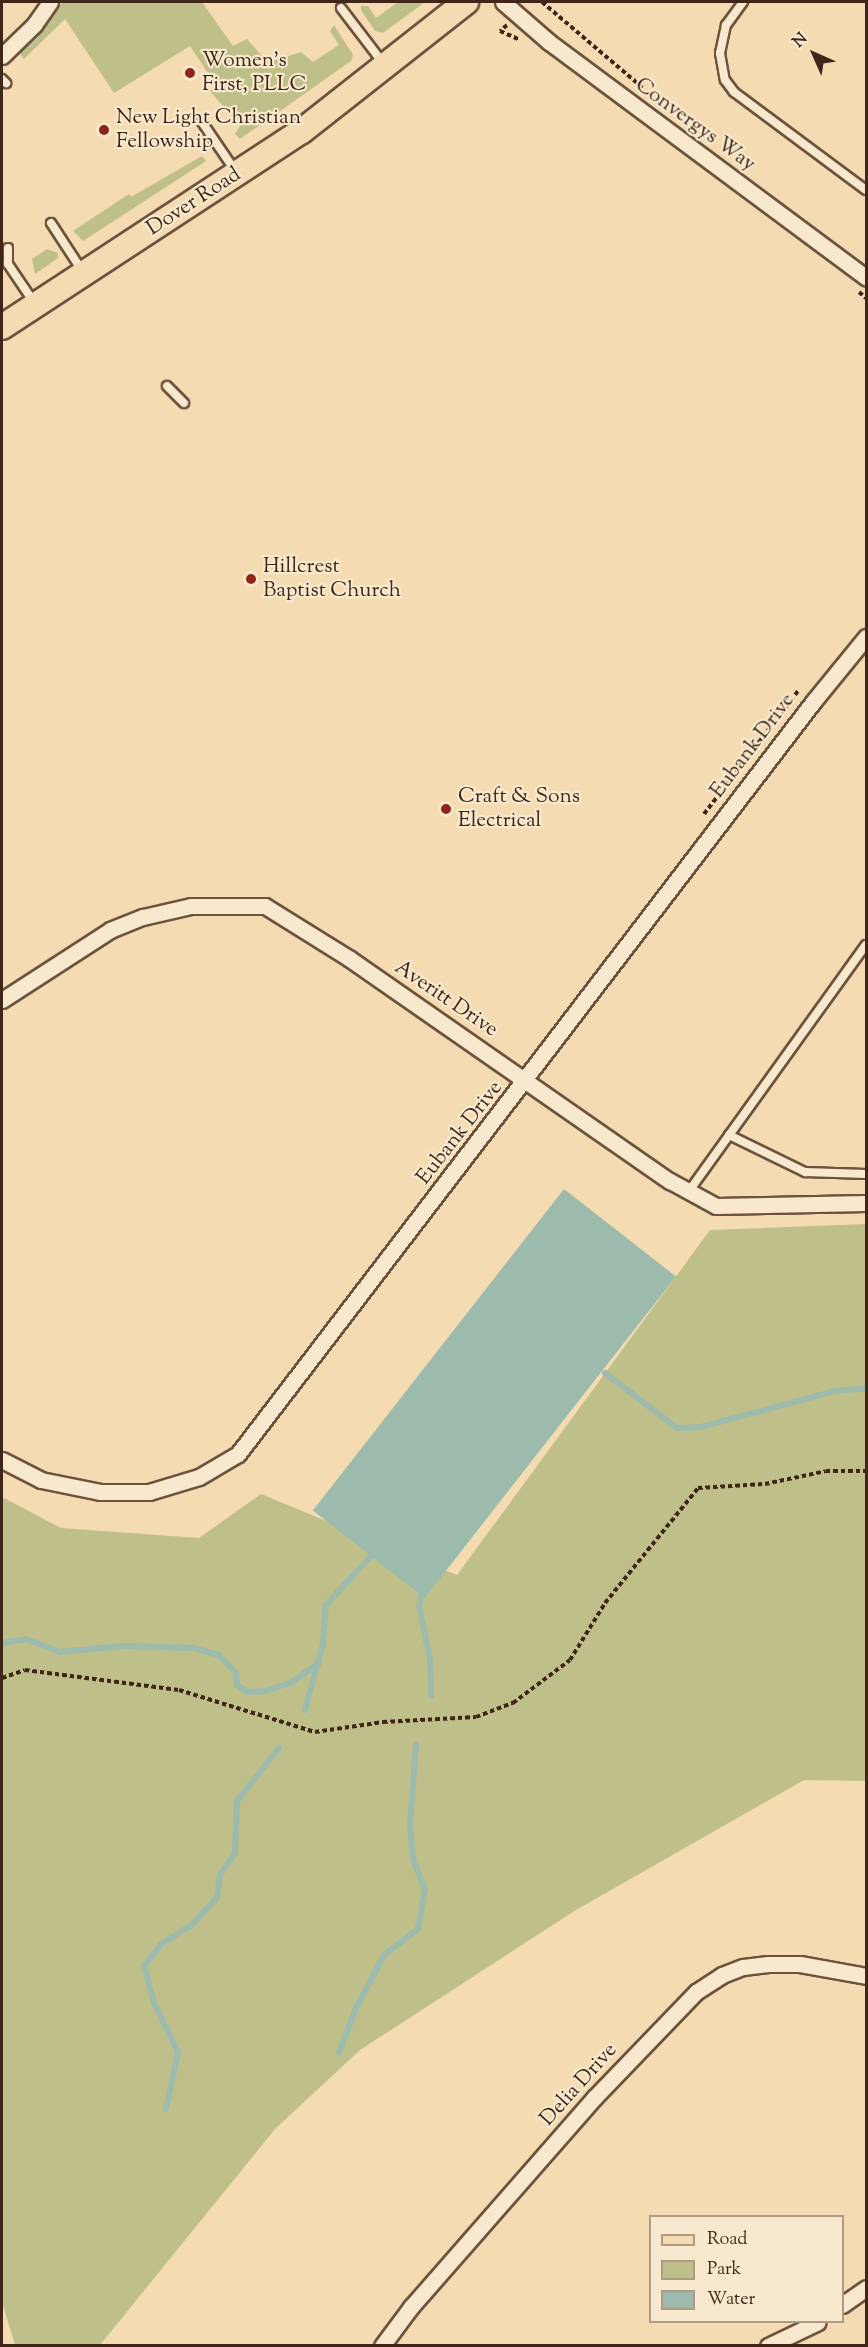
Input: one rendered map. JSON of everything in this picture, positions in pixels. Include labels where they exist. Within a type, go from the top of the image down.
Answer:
[{"type":"main road","name":"Dover Road","points":[[2,327],[302,131],[466,2]]},
{"type":"street","points":[[2,56],[34,25],[50,2]]},
{"type":"street","name":"Convergys Way","points":[[503,2],[549,42],[867,277]]},
{"type":"street","name":"Eubank Drive","points":[[2,1460],[41,1480],[100,1492],[149,1492],[199,1477],[238,1454],[527,1080],[820,692],[867,637]]},
{"type":"street","name":"Averitt Drive","points":[[2,1000],[110,930],[143,917],[191,906],[265,906],[350,959],[689,1191],[716,1206],[867,1203]]},
{"type":"street","name":"Delia Drive","points":[[382,2346],[411,2307],[594,2098],[696,1992],[732,1971],[768,1964],[800,1964],[867,1976]]},
{"type":"street","points":[[844,2304],[867,2288]]},
{"type":"street","points":[[768,2346],[816,2323]]},
{"type":"lane","points":[[743,2],[726,25],[720,53],[725,80],[734,92],[867,190]]},
{"type":"lane","points":[[341,8],[385,67]]},
{"type":"lane","points":[[202,122],[237,174]]},
{"type":"lane","points":[[51,223],[83,274]]},
{"type":"lane","points":[[8,248],[8,264],[36,305]]},
{"type":"lane","points":[[167,386],[184,403]]},
{"type":"lane","points":[[689,1191],[867,945]]},
{"type":"lane","points":[[729,1135],[805,1172],[867,1174]]},
{"type":"path","points":[[2,1678],[26,1670],[179,1690],[315,1732],[383,1722],[476,1717],[513,1702],[570,1660],[605,1603],[698,1488],[765,1484],[826,1471],[867,1471]]},
{"type":"green space","points":[[62,2],[202,2],[233,46],[247,39],[263,57],[276,60],[301,52],[313,62],[339,45],[330,31],[334,25],[353,55],[351,61],[240,139],[235,134],[240,126],[210,91],[216,85],[190,46],[114,93],[65,19],[24,59],[19,53],[38,37]]},
{"type":"green space","points":[[398,2],[425,2],[383,33],[375,31],[361,10],[361,6],[368,6],[376,18]]},
{"type":"green space","points":[[202,156],[206,161],[83,241],[73,231],[129,194],[131,197]]},
{"type":"green space","points":[[47,249],[58,253],[58,258],[35,274],[32,259]]},
{"type":"green space","points":[[866,1224],[866,1781],[804,1780],[576,1910],[360,2050],[275,2129],[100,2345],[15,2345],[2,2302],[2,1497],[61,1528],[199,1538],[261,1494],[457,1575],[710,1230]]},
{"type":"water","points":[[564,1189],[676,1276],[425,1598],[313,1511]]},
{"type":"waterway","points":[[605,1373],[677,1428],[701,1427],[834,1391],[866,1388]]},
{"type":"waterway","points":[[305,1710],[323,1644],[326,1605],[382,1544]]},
{"type":"waterway","points":[[428,1563],[419,1606],[430,1659],[431,1696]]},
{"type":"waterway","points":[[2,1643],[26,1639],[60,1652],[123,1646],[193,1648],[219,1655],[236,1673],[237,1685],[248,1692],[265,1691],[292,1682],[319,1663]]},
{"type":"waterway","points":[[339,2053],[355,2010],[384,1955],[418,1929],[425,1890],[413,1858],[410,1826],[416,1744]]},
{"type":"waterway","points":[[166,2109],[178,2052],[154,2003],[144,1966],[161,1944],[192,1925],[217,1897],[220,1875],[235,1853],[237,1801],[279,1748]]},
{"type":"place","name":"Women's First, PLLC","points":[[190,73]]},
{"type":"place","name":"New Light Christian Fellowship","points":[[104,130]]},
{"type":"place","name":"Hillcrest Baptist Church","points":[[251,579]]},
{"type":"place","name":"Craft & Sons Electrical","points":[[446,809]]}]
